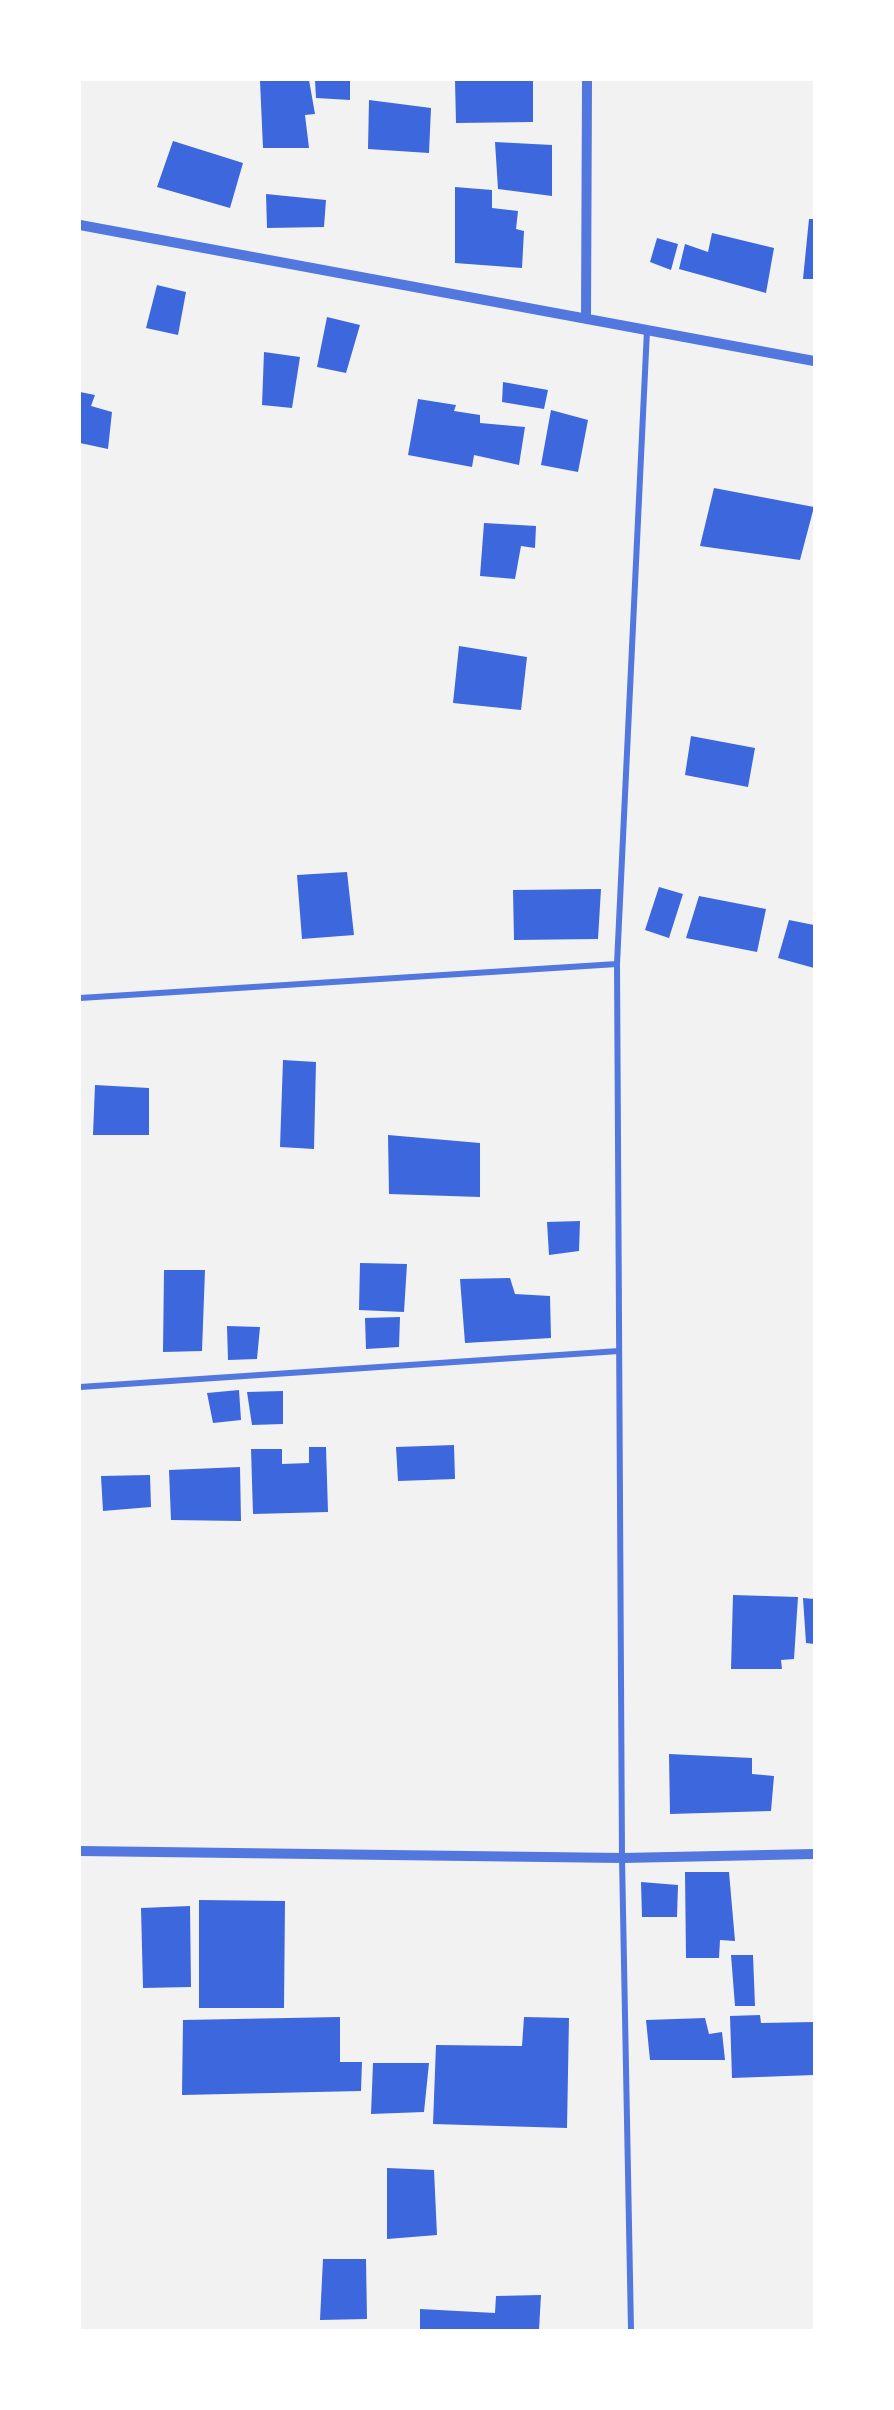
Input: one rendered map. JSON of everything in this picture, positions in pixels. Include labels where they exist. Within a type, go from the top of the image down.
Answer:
[{"type":"street","points":[[586,319],[587,80]]},
{"type":"street","points":[[80,225],[814,361]]},
{"type":"street","points":[[631,2331],[622,1858],[617,964],[647,330]]},
{"type":"street","points":[[80,998],[617,964]]},
{"type":"street","points":[[80,1387],[619,1351]]},
{"type":"street","points":[[80,1851],[622,1858],[814,1854]]},
{"type":"building","points":[[309,80],[315,114],[305,115],[309,148],[263,148],[260,81]]},
{"type":"building","points":[[315,80],[350,80],[350,100],[316,98]]},
{"type":"building","points":[[455,80],[533,80],[533,122],[456,123]]},
{"type":"building","points":[[369,100],[431,108],[429,153],[368,149]]},
{"type":"building","points":[[173,141],[243,163],[230,208],[157,187]]},
{"type":"building","points":[[495,142],[552,145],[552,196],[498,189]]},
{"type":"building","points":[[455,187],[492,190],[492,208],[518,211],[516,229],[524,231],[522,268],[455,263]]},
{"type":"building","points":[[266,194],[326,200],[324,227],[267,228]]},
{"type":"building","points":[[809,219],[814,219],[814,279],[803,279]]},
{"type":"building","points":[[712,233],[774,248],[766,293],[679,269],[685,244],[708,252]]},
{"type":"building","points":[[657,238],[678,244],[671,270],[650,262]]},
{"type":"building","points":[[157,285],[186,292],[178,335],[146,328]]},
{"type":"building","points":[[327,317],[360,325],[346,373],[317,367]]},
{"type":"building","points":[[264,352],[300,357],[292,408],[262,405]]},
{"type":"building","points":[[503,382],[548,390],[544,409],[502,402]]},
{"type":"building","points":[[80,392],[95,395],[91,406],[112,412],[108,449],[80,443]]},
{"type":"building","points":[[418,399],[456,405],[454,411],[480,415],[480,423],[525,427],[519,465],[474,455],[472,467],[408,455]]},
{"type":"building","points":[[551,410],[588,420],[578,472],[541,465]]},
{"type":"building","points":[[714,488],[814,507],[800,560],[700,546]]},
{"type":"building","points":[[484,523],[536,526],[535,548],[521,546],[515,579],[480,576]]},
{"type":"building","points":[[459,646],[527,657],[521,710],[453,703]]},
{"type":"building","points":[[691,736],[755,748],[748,787],[685,775]]},
{"type":"building","points":[[347,872],[354,935],[302,939],[297,875]]},
{"type":"building","points":[[659,887],[683,894],[669,938],[645,930]]},
{"type":"building","points":[[601,889],[598,939],[514,940],[513,890]]},
{"type":"building","points":[[699,896],[766,909],[757,952],[686,938]]},
{"type":"building","points":[[789,920],[814,925],[814,968],[778,958]]},
{"type":"building","points":[[283,1060],[316,1062],[314,1149],[280,1147]]},
{"type":"building","points":[[95,1085],[149,1088],[149,1135],[93,1135]]},
{"type":"building","points":[[388,1135],[480,1143],[480,1197],[389,1194]]},
{"type":"building","points":[[580,1221],[579,1251],[549,1255],[547,1222]]},
{"type":"building","points":[[360,1263],[407,1264],[404,1312],[359,1310]]},
{"type":"building","points":[[164,1270],[205,1270],[202,1351],[163,1352]]},
{"type":"building","points":[[510,1278],[515,1294],[550,1296],[551,1338],[465,1343],[460,1279]]},
{"type":"building","points":[[400,1317],[399,1347],[366,1349],[365,1318]]},
{"type":"building","points":[[227,1326],[260,1327],[257,1359],[228,1360]]},
{"type":"building","points":[[239,1390],[241,1420],[213,1423],[207,1393]]},
{"type":"building","points":[[283,1391],[283,1424],[252,1425],[247,1392]]},
{"type":"building","points":[[454,1445],[455,1479],[398,1481],[396,1447]]},
{"type":"building","points":[[309,1447],[326,1447],[328,1512],[253,1514],[251,1449],[282,1449],[282,1464],[309,1463]]},
{"type":"building","points":[[240,1467],[241,1521],[171,1520],[169,1470]]},
{"type":"building","points":[[150,1475],[151,1507],[103,1511],[101,1476]]},
{"type":"building","points":[[733,1595],[798,1597],[794,1659],[781,1660],[782,1669],[731,1669]]},
{"type":"building","points":[[803,1598],[814,1599],[814,1644],[806,1643]]},
{"type":"building","points":[[669,1754],[752,1758],[752,1774],[774,1776],[771,1811],[670,1814]]},
{"type":"building","points":[[685,1872],[729,1872],[735,1941],[720,1940],[719,1958],[686,1958]]},
{"type":"building","points":[[641,1882],[678,1885],[677,1917],[642,1917]]},
{"type":"building","points":[[199,1900],[285,1901],[284,2008],[199,2008]]},
{"type":"building","points":[[190,1906],[191,1987],[143,1988],[141,1908]]},
{"type":"building","points":[[731,1955],[753,1955],[755,2006],[735,2006]]},
{"type":"building","points":[[760,2015],[761,2023],[814,2022],[814,2075],[732,2078],[730,2016]]},
{"type":"building","points":[[340,2017],[340,2062],[362,2062],[361,2091],[182,2095],[183,2020]]},
{"type":"building","points":[[524,2017],[569,2018],[567,2128],[433,2124],[436,2045],[522,2046]]},
{"type":"building","points":[[705,2018],[709,2034],[722,2032],[725,2060],[650,2060],[646,2020]]},
{"type":"building","points":[[373,2063],[429,2063],[424,2112],[371,2114]]},
{"type":"building","points":[[387,2168],[434,2170],[437,2235],[387,2239]]},
{"type":"building","points":[[323,2259],[366,2259],[367,2319],[320,2320]]},
{"type":"building","points":[[541,2295],[539,2330],[420,2330],[420,2309],[495,2313],[496,2296]]}]
